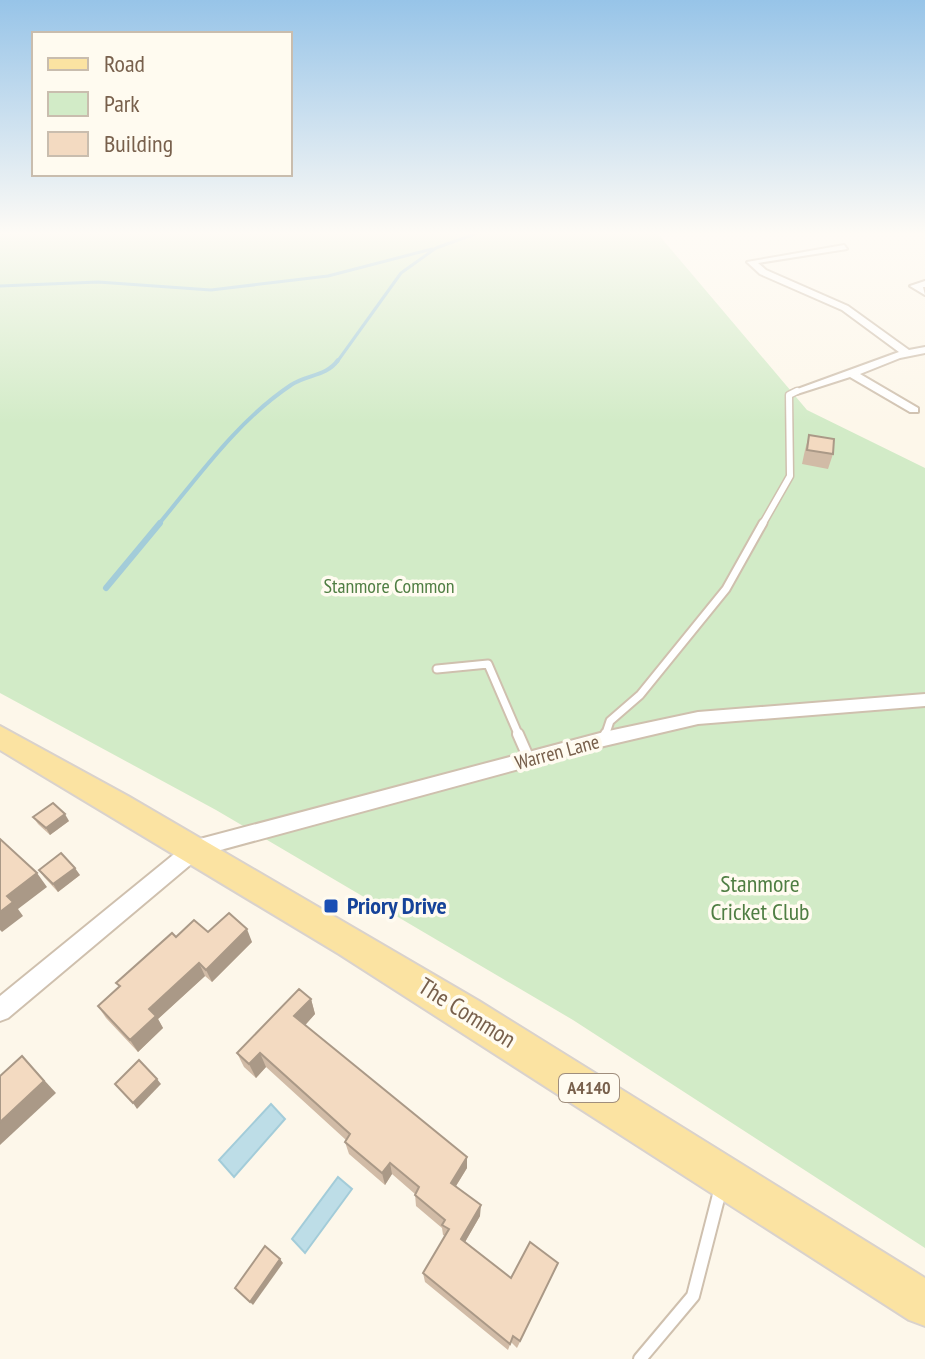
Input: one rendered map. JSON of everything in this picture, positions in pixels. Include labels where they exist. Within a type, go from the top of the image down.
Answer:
[{"type":"main road","name":"The Common","points":[[0,737],[196,848],[725,1175],[925,1304]]},
{"type":"street","points":[[821,297],[845,308],[907,353]]},
{"type":"street","points":[[797,391],[907,353],[925,350]]},
{"type":"street","points":[[851,373],[914,410]]},
{"type":"street","name":"Warren Lane","points":[[196,848],[604,739],[698,718],[925,700]]},
{"type":"street","points":[[0,1010],[196,848]]},
{"type":"lane","points":[[604,739],[610,721],[640,695],[726,589],[790,476],[789,395],[797,391]]},
{"type":"lane","points":[[437,669],[488,664],[529,759]]},
{"type":"lane","points":[[640,1359],[693,1296],[709,1223],[725,1175]]},
{"type":"green space","name":"Stanmore Common","points":[[0,297],[712,297],[807,410],[925,468],[925,1248],[573,1020],[216,810],[0,693]]},
{"type":"water","points":[[271,1104],[285,1119],[234,1177],[219,1160]]},
{"type":"water","points":[[338,1177],[352,1189],[305,1253],[292,1239]]},
{"type":"building","points":[[809,435],[834,439],[833,454],[807,450]]},
{"type":"building","points":[[53,803],[65,814],[46,828],[33,817]]},
{"type":"building","points":[[0,839],[37,873],[7,896],[13,902],[0,912]]},
{"type":"building","points":[[61,853],[75,868],[53,884],[39,870]]},
{"type":"building","points":[[229,913],[247,929],[206,970],[199,963],[149,1009],[156,1016],[130,1040],[98,1006],[120,986],[116,983],[172,933],[176,937],[194,920],[208,932]]},
{"type":"building","points":[[299,989],[311,999],[294,1016],[467,1157],[451,1183],[481,1205],[461,1239],[511,1278],[530,1242],[558,1263],[520,1341],[513,1336],[510,1344],[423,1273],[449,1229],[442,1225],[445,1220],[415,1195],[419,1187],[390,1163],[382,1173],[345,1142],[350,1134],[260,1053],[249,1064],[237,1053]]},
{"type":"building","points":[[22,1056],[44,1081],[0,1122],[0,1076]]},
{"type":"building","points":[[139,1060],[157,1079],[133,1103],[115,1084]]},
{"type":"building","points":[[265,1246],[280,1259],[250,1302],[235,1288]]},
{"type":"waterway","points":[[337,362],[383,297]]},
{"type":"waterway","points":[[158,525],[219,450],[253,415],[297,381],[328,370],[338,360]]},
{"type":"waterway","points":[[106,588],[160,523]]},
{"type":"place","name":"Priory Drive","points":[[331,906]]},
{"type":"park label","name":"Stanmore Cricket Club","points":[[760,898]]}]
